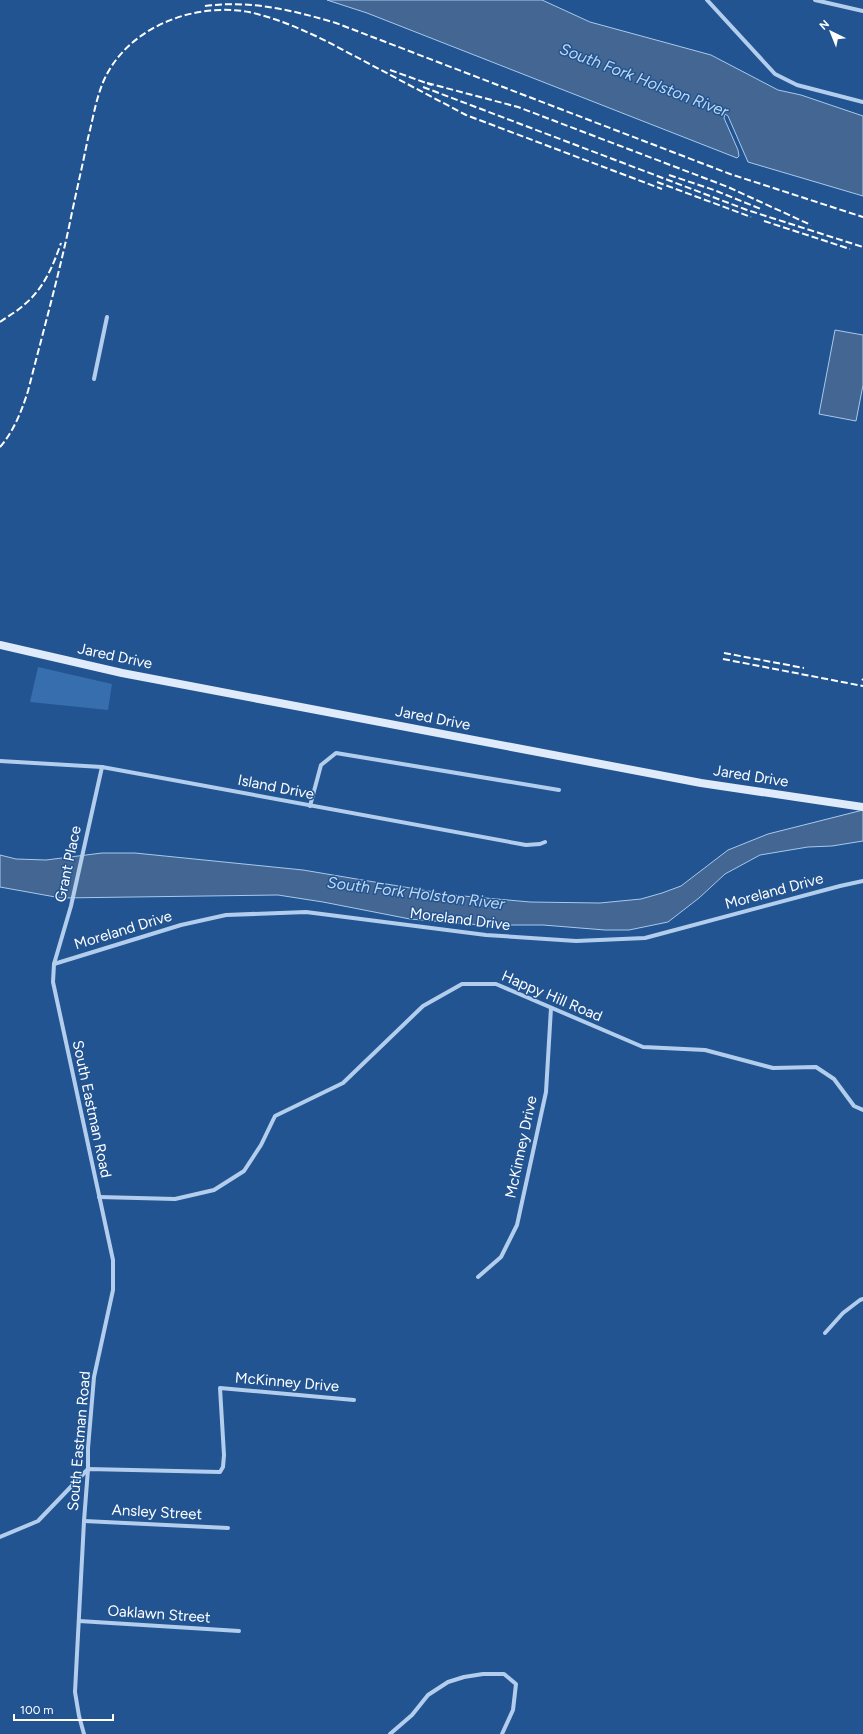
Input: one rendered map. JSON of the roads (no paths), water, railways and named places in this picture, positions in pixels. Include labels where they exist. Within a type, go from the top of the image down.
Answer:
[{"type":"main road","name":"Jared Drive","points":[[0,645],[122,673],[702,783],[861,807]]},
{"type":"street","points":[[707,0],[775,74],[797,85],[863,102]]},
{"type":"street","points":[[815,0],[863,11]]},
{"type":"street","points":[[94,379],[107,317]]},
{"type":"street","points":[[310,806],[321,765],[336,753],[559,790]]},
{"type":"street","name":"Island Drive","points":[[0,761],[102,767],[526,845],[545,842]]},
{"type":"street","name":"Grant Place","points":[[54,964],[73,898],[102,767]]},
{"type":"street","name":"Moreland Drive","points":[[54,964],[181,925],[226,915],[306,912],[486,935],[576,941],[645,938],[863,881]]},
{"type":"street","name":"South Eastman Road","points":[[54,964],[53,982],[112,1260],[113,1290],[94,1377],[88,1448],[75,1692],[78,1716],[84,1734]]},
{"type":"street","name":"Happy Hill Road","points":[[99,1197],[175,1199],[214,1190],[244,1171],[261,1145],[275,1116],[343,1083],[423,1006],[462,984],[496,984],[643,1047],[705,1050],[773,1068],[816,1067],[834,1079],[854,1106],[863,1110]]},
{"type":"street","name":"McKinney Drive","points":[[478,1276],[501,1257],[516,1225],[546,1092],[551,1008]]},
{"type":"street","points":[[825,1333],[843,1314],[863,1299]]},
{"type":"street","name":"McKinney Drive","points":[[88,1469],[220,1472],[223,1467],[224,1455],[220,1388],[354,1400]]},
{"type":"street","points":[[0,1537],[38,1521],[88,1469]]},
{"type":"street","name":"Ansley Street","points":[[84,1521],[228,1528]]},
{"type":"street","name":"Oaklawn Street","points":[[79,1621],[239,1631]]},
{"type":"street","points":[[390,1734],[412,1715],[428,1695],[448,1682],[464,1677],[483,1674],[504,1674],[516,1684],[513,1710],[502,1734]]},
{"type":"water","name":"South Fork Holston River","points":[[327,0],[542,0],[590,22],[711,55],[778,90],[801,95],[863,116],[863,196],[748,162],[728,116],[725,114],[724,118],[738,150],[739,156],[737,158],[367,13]]},
{"type":"water","points":[[835,330],[863,335],[863,385],[856,421],[819,414]]},
{"type":"water","name":"South Fork Holston River","points":[[863,810],[863,841],[832,846],[808,847],[760,855],[725,874],[699,898],[668,922],[629,930],[605,930],[543,925],[481,925],[410,919],[278,895],[61,898],[0,887],[0,855],[16,859],[46,860],[102,853],[135,853],[303,870],[452,895],[530,902],[600,903],[641,899],[662,893],[681,886],[728,850],[768,834]]},
{"type":"railway","points":[[205,6],[239,4],[271,7],[336,23],[730,174],[863,217]]},
{"type":"railway","points":[[0,447],[17,420],[28,391],[60,268],[88,138],[101,87],[115,61],[129,46],[146,33],[165,22],[185,15],[207,11],[228,10],[249,12],[280,21],[328,42],[466,115],[662,189]]},
{"type":"railway","points":[[390,70],[432,85]]},
{"type":"railway","points":[[427,83],[518,107],[728,187],[811,225]]},
{"type":"railway","points":[[423,87],[747,210],[863,247]]},
{"type":"railway","points":[[669,175],[714,190],[761,209]]},
{"type":"railway","points":[[657,182],[751,217]]},
{"type":"railway","points":[[764,221],[850,249]]},
{"type":"railway","points":[[0,322],[22,307],[38,291],[55,260],[61,243]]},
{"type":"railway","points":[[724,653],[804,668]]},
{"type":"railway","points":[[723,659],[863,686]]}]
